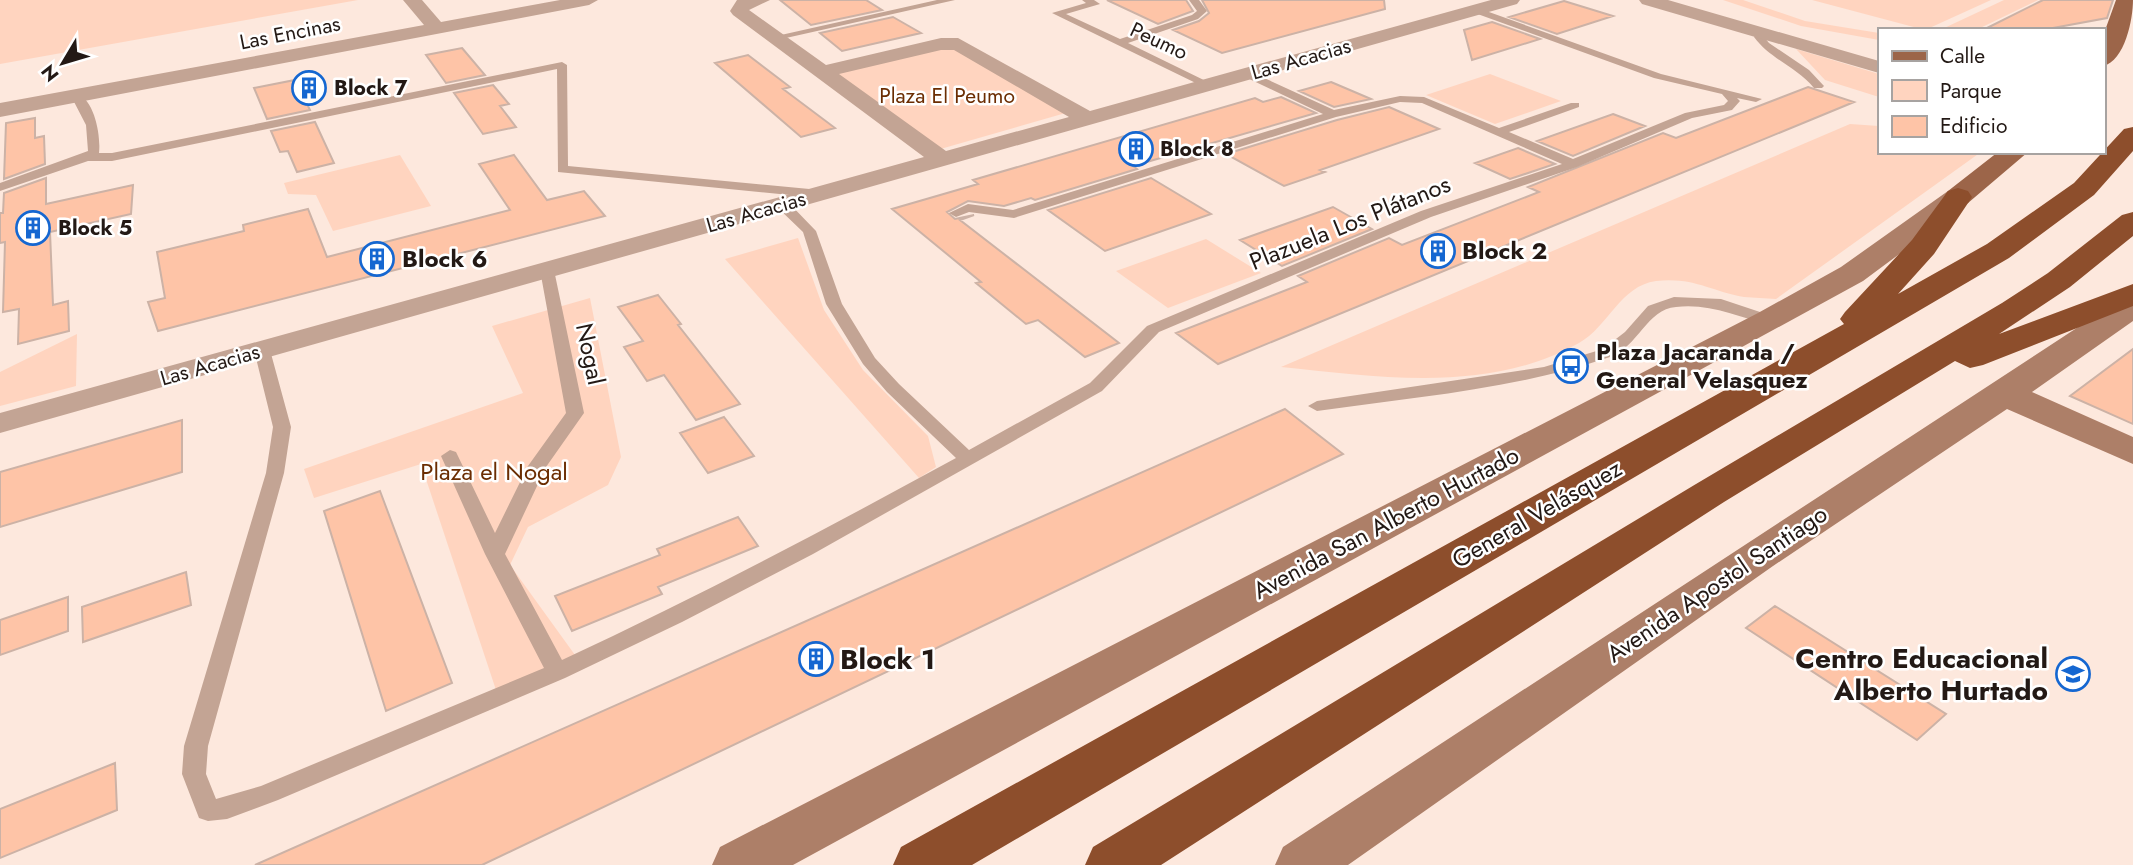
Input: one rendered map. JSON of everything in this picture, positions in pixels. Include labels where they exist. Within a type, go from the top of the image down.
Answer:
[{"type":"highway","name":"General Velásquez","points":[[921,865],[1825,351],[2031,230],[2084,189],[2133,135]]},
{"type":"highway","points":[[1825,351],[1902,272],[1958,197]]},
{"type":"highway","points":[[1113,865],[1710,493],[2026,302],[2133,221]]},
{"type":"highway","points":[[1889,386],[2097,310],[2133,294]]},
{"type":"main road","points":[[2105,56],[2120,25],[2126,0]]},
{"type":"main road","name":"Avenida San Alberto Hurtado","points":[[740,865],[1770,320],[1852,274],[2012,154]]},
{"type":"main road","name":"Avenida Apostol Santiago","points":[[1303,865],[1758,555],[2006,394],[2133,306]]},
{"type":"main road","points":[[2006,394],[2133,452]]},
{"type":"street","points":[[412,0],[437,29]]},
{"type":"street","name":"Las Encinas","points":[[0,110],[589,0]]},
{"type":"street","points":[[1648,0],[1878,68]]},
{"type":"street","points":[[748,1],[738,11],[942,159]]},
{"type":"street","name":"Las Acacias","points":[[0,424],[1495,3]]},
{"type":"street","points":[[823,72],[941,44],[958,44],[1088,119]]},
{"type":"lane","points":[[776,37],[950,0]]},
{"type":"lane","name":"Peumo","points":[[1087,0],[1095,4],[1057,13],[1208,85]]},
{"type":"lane","points":[[1118,43],[1195,17],[1202,11],[1194,0]]},
{"type":"lane","points":[[1495,3],[1658,76],[1756,99]]},
{"type":"lane","points":[[1762,33],[1759,37],[1770,51],[1809,75],[1818,86]]},
{"type":"lane","points":[[87,157],[112,157],[562,65],[562,169],[820,194]]},
{"type":"lane","points":[[1247,74],[1334,114]]},
{"type":"lane","name":"Plazuela Los Plátanos","points":[[262,350],[282,427],[275,474],[196,746],[194,774],[208,810],[227,808],[269,793],[557,672],[687,611],[1096,387],[1153,329],[1426,214],[1573,164],[1689,115],[1728,108],[1734,101],[1725,91]]},
{"type":"lane","points":[[0,187],[87,157],[94,152],[92,125],[77,96]]},
{"type":"lane","points":[[956,213],[968,208],[1014,214],[1334,114],[1411,99],[1424,100],[1573,164]]},
{"type":"lane","points":[[1498,132],[1575,105]]},
{"type":"lane","points":[[782,204],[809,231],[834,304],[869,360],[893,388],[968,459]]},
{"type":"lane","name":"Nogal","points":[[495,554],[537,466],[575,413],[547,270]]},
{"type":"lane","points":[[1317,406],[1546,372],[1609,352],[1631,335],[1653,309],[1674,302],[1721,304],[1770,320]]},
{"type":"lane","points":[[450,456],[495,554],[557,672]]},
{"type":"green space","points":[[0,0],[358,0],[0,64]]},
{"type":"green space","points":[[1723,0],[1743,0],[1805,21],[1878,33],[1878,40],[1801,26]]},
{"type":"green space","points":[[1812,0],[1991,0],[1929,28],[1917,28]]},
{"type":"green space","points":[[2004,0],[2038,0],[1980,28],[1944,28]]},
{"type":"green space","name":"Plaza El Peumo","points":[[942,46],[959,47],[1069,112],[937,150],[837,78],[840,70]]},
{"type":"green space","points":[[1796,49],[1878,74],[1878,97],[1825,80]]},
{"type":"green space","points":[[1490,74],[1561,101],[1495,124],[1426,95]]},
{"type":"green space","points":[[1850,124],[1878,126],[1878,154],[1978,154],[1776,299],[1744,297],[1681,281],[1644,284],[1624,298],[1599,327],[1579,343],[1544,359],[1508,370],[1471,376],[1395,377],[1281,367]]},
{"type":"green space","points":[[400,155],[431,206],[333,231],[316,195],[288,194],[284,183]]},
{"type":"green space","points":[[798,238],[824,310],[863,370],[928,436],[936,467],[919,478],[725,259]]},
{"type":"green space","points":[[1206,239],[1261,273],[1168,308],[1116,271]]},
{"type":"green space","name":"Plaza el Nogal","points":[[590,298],[621,457],[608,485],[528,527],[510,565],[575,655],[496,690],[421,464],[314,498],[304,469],[523,393],[492,326]]},
{"type":"green space","points":[[77,334],[76,386],[0,406],[0,372]]},
{"type":"building","points":[[780,0],[866,0],[882,10],[811,25]]},
{"type":"building","points":[[1107,0],[1186,0],[1193,11],[1158,24]]},
{"type":"building","points":[[1202,0],[1384,0],[1385,9],[1222,53],[1173,30],[1199,21],[1209,13]]},
{"type":"building","points":[[2043,0],[2113,0],[2107,18],[2053,28],[1987,28]]},
{"type":"building","points":[[1564,1],[1613,16],[1557,34],[1509,17]]},
{"type":"building","points":[[893,17],[921,33],[842,51],[820,33]]},
{"type":"building","points":[[1492,22],[1540,39],[1472,60],[1464,30]]},
{"type":"building","points":[[462,48],[485,75],[446,83],[426,55]]},
{"type":"building","points":[[748,55],[790,87],[783,89],[835,128],[801,137],[715,63]]},
{"type":"building","points":[[295,80],[310,110],[267,119],[254,88]]},
{"type":"building","points":[[1331,82],[1371,99],[1334,107],[1299,91]]},
{"type":"building","points":[[493,85],[509,104],[500,106],[516,127],[483,134],[454,93]]},
{"type":"building","name":"Block 2","points":[[1808,87],[1854,102],[1218,364],[1176,333],[1307,282],[1298,276],[1389,238],[1402,245],[1539,192],[1528,187],[1663,133],[1676,138]]},
{"type":"building","points":[[1281,97],[1316,113],[1133,166],[1137,169],[1035,200],[1031,198],[1004,206],[968,201],[947,212],[955,219],[974,215],[960,220],[1119,343],[1085,357],[1038,320],[1026,324],[976,283],[981,282],[892,209],[978,184],[973,180],[1255,98],[1263,102]]},
{"type":"building","points":[[1389,107],[1439,129],[1320,170],[1325,172],[1284,186],[1226,154],[1337,120]]},
{"type":"building","points":[[1613,114],[1645,126],[1573,156],[1537,141]]},
{"type":"building","points":[[35,118],[35,138],[44,136],[45,164],[4,179],[6,123]]},
{"type":"building","points":[[315,122],[334,163],[297,172],[288,151],[280,152],[271,131]]},
{"type":"building","points":[[1518,148],[1555,164],[1510,179],[1475,163]]},
{"type":"building","points":[[514,155],[547,200],[584,191],[605,216],[158,331],[148,302],[165,298],[157,252],[244,231],[243,225],[308,209],[327,257],[510,210],[479,164]]},
{"type":"building","points":[[46,178],[46,204],[133,185],[131,214],[50,232],[53,305],[68,301],[69,331],[18,344],[19,309],[3,312],[5,242],[0,243],[0,213],[3,213],[4,193]]},
{"type":"building","points":[[1151,178],[1211,214],[1105,251],[1048,210]]},
{"type":"building","points":[[1333,207],[1372,229],[1282,266],[1240,240]]},
{"type":"building","points":[[658,295],[740,404],[696,420],[664,375],[647,381],[624,347],[643,341],[618,307]]},
{"type":"building","points":[[2133,349],[2133,424],[2070,396]]},
{"type":"building","name":"Block 1","points":[[1285,409],[1343,454],[482,865],[255,865]]},
{"type":"building","points":[[724,417],[754,456],[708,473],[680,433]]},
{"type":"building","points":[[182,420],[182,472],[0,527],[0,472]]},
{"type":"building","points":[[380,491],[452,683],[386,711],[324,511]]},
{"type":"building","points":[[738,517],[758,546],[658,587],[662,594],[572,631],[555,596],[660,555],[657,549]]},
{"type":"building","points":[[186,572],[191,605],[83,642],[82,607]]},
{"type":"building","points":[[68,597],[68,631],[0,655],[0,620]]},
{"type":"building","points":[[1775,606],[1946,714],[1917,740],[1746,628]]},
{"type":"building","points":[[115,763],[117,810],[0,858],[0,809]]},
{"type":"place","name":"Block 7","points":[[309,88]]},
{"type":"place","name":"Block 8","points":[[1136,149]]},
{"type":"place","name":"Block 5","points":[[33,228]]},
{"type":"place","name":"Block 2","points":[[1438,251]]},
{"type":"place","name":"Block 6","points":[[377,259]]},
{"type":"place","name":"Plaza Jacaranda / General Velasquez","points":[[1571,366]]},
{"type":"place","name":"Block 1","points":[[816,659]]},
{"type":"place","name":"Centro Educacional Alberto Hurtado","points":[[2073,674]]}]
